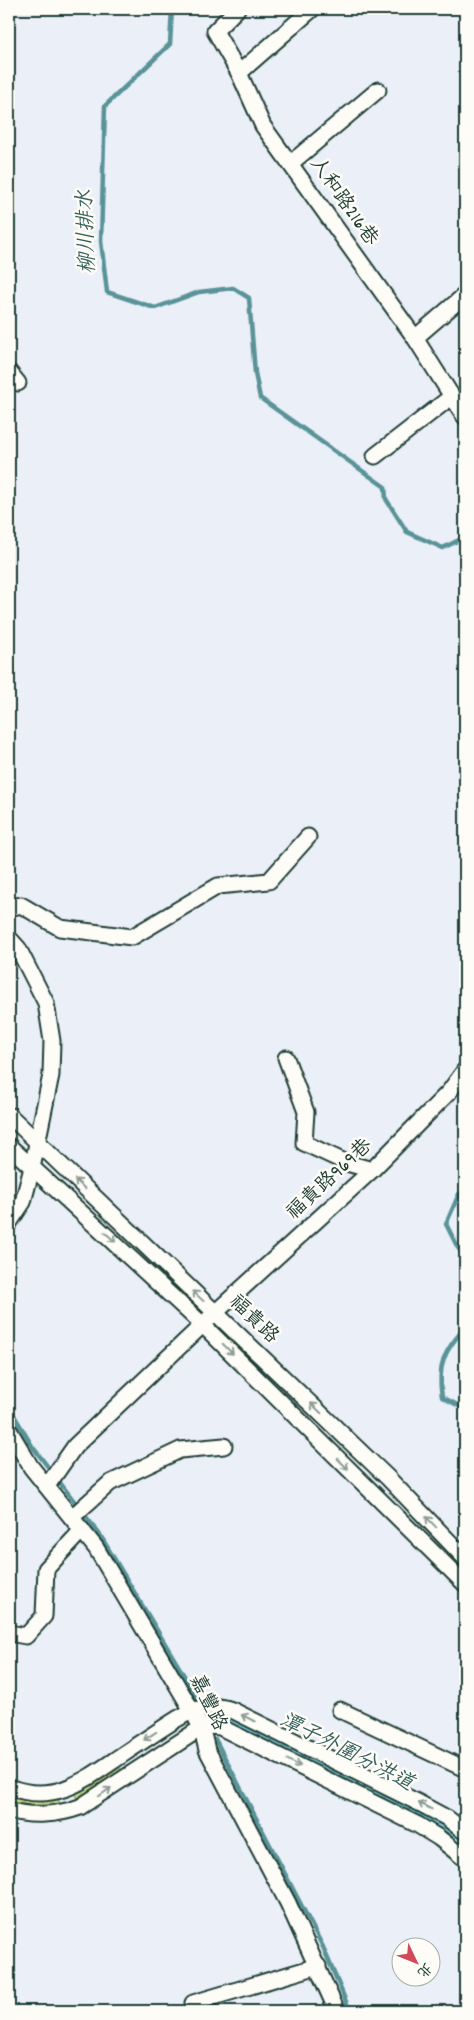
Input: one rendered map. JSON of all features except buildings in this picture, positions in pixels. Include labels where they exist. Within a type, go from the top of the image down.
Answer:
[{"type":"street","name":"人和路216巷","points":[[238,9],[215,31],[239,73],[263,126],[280,153],[291,163],[415,338],[451,398],[465,417]]},
{"type":"street","points":[[239,73],[312,9]]},
{"type":"street","points":[[291,163],[378,90]]},
{"type":"street","points":[[415,338],[465,294]]},
{"type":"street","points":[[375,456],[451,398]]},
{"type":"street","points":[[9,908],[21,905],[60,928],[132,937],[218,886],[269,881],[308,837]]},
{"type":"street","points":[[9,938],[18,948],[46,1003],[52,1041],[51,1075],[32,1168],[23,1202],[9,1223]]},
{"type":"street","points":[[286,1058],[306,1112],[304,1143],[347,1163],[372,1170]]},
{"type":"street","name":"福貴路969巷","points":[[47,1486],[75,1446],[204,1326],[216,1312],[372,1170],[450,1092],[465,1070]]},
{"type":"street","name":"福貴路","points":[[9,1115],[388,1478],[465,1558]]},
{"type":"street","name":"福貴路","points":[[9,1146],[134,1259],[204,1326],[465,1584]]},
{"type":"street","name":"嘉豐路","points":[[9,1430],[31,1467],[96,1548],[192,1711],[202,1730],[207,1750],[288,1902],[337,2011]]},
{"type":"street","points":[[72,1517],[110,1483],[180,1450],[224,1446]]},
{"type":"street","points":[[9,1633],[26,1636],[44,1616],[46,1569],[82,1530]]},
{"type":"street","points":[[9,1787],[38,1793],[64,1789],[85,1780],[192,1711],[207,1706],[223,1707],[441,1814],[465,1832]]},
{"type":"street","points":[[340,1710],[465,1769]]},
{"type":"street","points":[[9,1810],[35,1814],[72,1810],[97,1798],[146,1763],[202,1730],[210,1726],[220,1727],[418,1825],[465,1858]]},
{"type":"street","points":[[64,1789],[72,1810]]},
{"type":"street","points":[[193,2003],[318,1966]]},
{"type":"green space","points":[[118,1766],[122,1771],[78,1799],[76,1798],[76,1791]]},
{"type":"green space","points":[[9,1792],[58,1798],[60,1805],[50,1809],[9,1804]]},
{"type":"water","points":[[235,1716],[445,1822],[459,1832],[451,1842],[230,1727]]},
{"type":"waterway","name":"柳川排水","points":[[172,9],[170,44],[105,106],[101,241],[107,292],[155,308],[199,292],[233,288],[249,298],[255,373],[260,398],[385,487],[386,499],[407,532],[443,548],[465,537]]},
{"type":"waterway","name":"柳川排水","points":[[465,1194],[459,1194],[446,1224],[458,1248],[465,1255]]},
{"type":"waterway","name":"柳川排水","points":[[465,1328],[447,1351],[441,1376],[442,1397],[465,1409]]},
{"type":"waterway","points":[[9,1407],[32,1446],[100,1535],[198,1699]]},
{"type":"waterway","name":"潭子外圍分洪道","points":[[214,1714],[251,1728]]},
{"type":"waterway","points":[[215,1739],[323,1947],[350,2011]]}]
